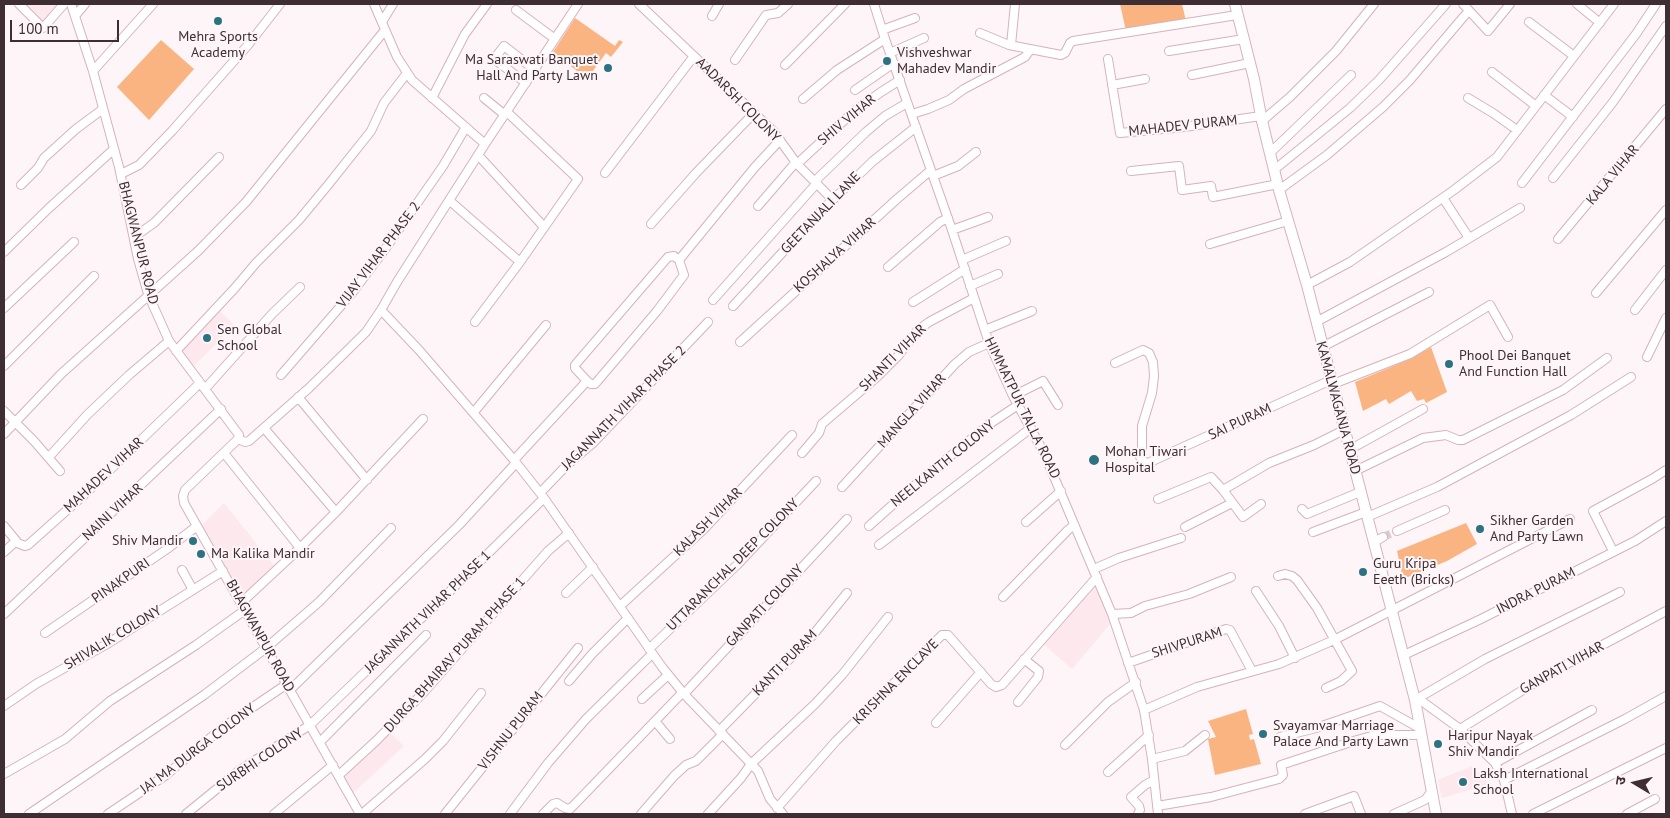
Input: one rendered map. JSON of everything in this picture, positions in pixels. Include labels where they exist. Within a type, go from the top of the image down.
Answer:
[{"type":"main road","name":"KAMALWAGANJA ROAD","points":[[1235,4],[1278,187],[1307,285],[1354,471],[1366,515],[1379,540],[1392,610],[1422,732],[1436,814]]},
{"type":"street","points":[[19,4],[43,28],[64,4]]},
{"type":"street","name":"BHAGWANPUR ROAD","points":[[71,4],[93,71],[121,174],[148,294],[169,341],[239,435],[238,439],[224,454],[185,490],[183,496],[184,503],[361,814]]},
{"type":"street","points":[[75,16],[86,4]]},
{"type":"street","points":[[93,71],[154,4]]},
{"type":"street","points":[[121,174],[139,165],[172,131],[248,45],[280,4]]},
{"type":"street","points":[[374,4],[397,57],[412,80],[485,144]]},
{"type":"street","points":[[382,22],[393,4]]},
{"type":"street","points":[[432,98],[465,34],[487,4]]},
{"type":"street","points":[[238,439],[245,442],[249,441],[366,332],[485,144],[578,4]]},
{"type":"street","name":"AADARSH COLONY","points":[[639,4],[774,132],[797,163],[833,200]]},
{"type":"street","points":[[712,16],[719,4]]},
{"type":"street","points":[[735,60],[766,15],[778,14],[788,4]]},
{"type":"street","points":[[785,65],[845,4]]},
{"type":"street","name":"HIMMATPUR TALLA ROAD","points":[[874,4],[990,344],[1013,396],[1062,491],[1074,525],[1112,614],[1136,682],[1149,735],[1158,810]]},
{"type":"street","points":[[1011,45],[1016,4]]},
{"type":"street","points":[[1262,119],[1290,97],[1336,51],[1374,4]]},
{"type":"street","points":[[1274,170],[1350,108],[1379,80],[1446,4]]},
{"type":"street","points":[[1463,4],[1488,31],[1510,4]]},
{"type":"street","points":[[1577,4],[1600,23]]},
{"type":"street","points":[[1307,285],[1350,262],[1443,198],[1496,158],[1614,4]]},
{"type":"street","points":[[1522,183],[1636,34],[1656,4]]},
{"type":"street","points":[[516,10],[555,39]]},
{"type":"street","points":[[980,33],[1028,53],[1061,56],[1066,53],[1070,43],[1073,41],[1238,15]]},
{"type":"street","points":[[1131,171],[1179,166],[1182,190],[1211,186],[1213,197],[1278,187],[1327,155],[1383,107],[1410,80],[1465,15]]},
{"type":"street","points":[[882,30],[915,18]]},
{"type":"street","points":[[1529,22],[1574,56]]},
{"type":"street","points":[[1553,178],[1613,102],[1666,26]]},
{"type":"street","points":[[4,434],[61,374],[198,251],[246,202],[385,30]]},
{"type":"street","points":[[890,53],[924,38]]},
{"type":"street","points":[[803,99],[837,70],[885,39]]},
{"type":"street","points":[[1169,51],[1244,39]]},
{"type":"street","points":[[526,83],[494,59],[504,46],[535,70]]},
{"type":"street","points":[[912,114],[949,100],[964,89],[1028,53]]},
{"type":"street","points":[[605,173],[694,56]]},
{"type":"street","name":"MAHADEV PURAM","points":[[1108,59],[1120,133],[1262,119]]},
{"type":"street","points":[[855,90],[894,63]]},
{"type":"street","points":[[1192,76],[1250,63]]},
{"type":"street","points":[[1492,72],[1536,106]]},
{"type":"street","points":[[176,351],[256,263],[305,213],[371,131],[384,103],[407,73]]},
{"type":"street","points":[[1271,152],[1351,75]]},
{"type":"street","points":[[1112,85],[1145,79]]},
{"type":"street","name":"SHIV VIHAR","points":[[758,206],[797,163],[851,114],[900,80]]},
{"type":"street","points":[[1544,95],[1572,117]]},
{"type":"street","points":[[475,322],[578,179],[506,113],[484,98]]},
{"type":"street","points":[[1468,98],[1517,130]]},
{"type":"street","points":[[713,300],[816,182],[866,132],[886,116],[907,103]]},
{"type":"street","points":[[21,185],[38,168],[44,158],[103,108]]},
{"type":"street","name":"KALA VIHAR","points":[[1558,239],[1666,109]]},
{"type":"street","points":[[651,224],[696,173],[754,113]]},
{"type":"street","name":"VIJAY VIHAR PHASE 2","points":[[281,375],[352,293],[388,245],[444,166],[466,127]]},
{"type":"street","name":"GEETANJALI LANE","points":[[733,306],[872,161],[916,127]]},
{"type":"street","points":[[679,260],[755,167],[780,140]]},
{"type":"street","points":[[4,252],[114,149]]},
{"type":"street","name":"KOSHALYA VIHAR","points":[[740,342],[897,199],[932,173],[958,166],[976,152]]},
{"type":"street","points":[[478,155],[544,227]]},
{"type":"street","points":[[134,237],[154,223],[219,157]]},
{"type":"street","points":[[1443,198],[1469,238]]},
{"type":"street","points":[[450,201],[520,262]]},
{"type":"street","points":[[1316,322],[1520,208]]},
{"type":"street","points":[[1596,293],[1666,210]]},
{"type":"street","points":[[952,230],[988,217]]},
{"type":"street","points":[[888,266],[940,222],[948,218]]},
{"type":"street","points":[[1210,244],[1288,221]]},
{"type":"street","points":[[962,260],[1006,241]]},
{"type":"street","points":[[4,308],[74,242]]},
{"type":"street","points":[[674,256],[679,260],[684,271],[682,279],[595,384],[587,381],[575,368],[575,365],[668,257],[674,256]]},
{"type":"street","points":[[912,302],[965,269]]},
{"type":"street","points":[[1635,310],[1666,270]]},
{"type":"street","points":[[970,286],[998,274]]},
{"type":"street","points":[[4,366],[94,276]]},
{"type":"street","name":"MAHADEV VIHAR","points":[[4,552],[12,544],[28,545],[202,386],[300,287]]},
{"type":"street","points":[[1322,347],[1429,292]]},
{"type":"street","name":"SHANTI VIHAR","points":[[802,453],[819,433],[822,424],[898,356],[917,331],[929,322],[974,298]]},
{"type":"street","name":"SAI PURAM","points":[[1115,363],[1143,350],[1149,353],[1154,362],[1152,393],[1142,426],[1140,457],[1144,462],[1148,463],[1332,382],[1410,354],[1490,306],[1508,337]]},
{"type":"street","points":[[381,310],[419,350],[515,461],[569,533],[668,675],[758,771],[770,798],[783,814]]},
{"type":"street","points":[[985,330],[1032,311]]},
{"type":"street","points":[[1647,357],[1666,318]]},
{"type":"street","name":"JAGANNATH VIHAR PHASE 2","points":[[542,496],[566,466],[611,425],[708,322]]},
{"type":"street","points":[[474,412],[546,325]]},
{"type":"street","points":[[50,457],[87,415],[129,375],[169,341]]},
{"type":"street","name":"MANGLA VIHAR","points":[[842,487],[955,364],[969,352],[990,344]]},
{"type":"street","points":[[1354,471],[1423,438],[1446,436],[1463,440],[1563,390],[1607,358]]},
{"type":"street","points":[[1313,532],[1366,515],[1437,487],[1571,415],[1631,377]]},
{"type":"street","name":"JAI MA DURGA COLONY","points":[[108,814],[166,775],[222,728],[288,687],[459,525],[587,381]]},
{"type":"street","points":[[1013,396],[1043,381],[1058,405]]},
{"type":"street","points":[[298,397],[367,480]]},
{"type":"street","name":"NEELKANTH COLONY","points":[[869,526],[908,491],[988,426],[1018,405]]},
{"type":"street","points":[[1349,450],[1424,409]]},
{"type":"street","name":"NAINI VIHAR","points":[[4,614],[221,410]]},
{"type":"street","points":[[4,411],[50,457],[60,471]]},
{"type":"street","points":[[4,774],[65,739],[110,701],[196,645],[243,606],[367,480],[423,418]]},
{"type":"street","points":[[264,428],[336,512]]},
{"type":"street","points":[[879,545],[1031,428]]},
{"type":"street","points":[[1223,490],[1269,463],[1344,430]]},
{"type":"street","name":"KALASH VIHAR","points":[[620,606],[704,529],[792,435]]},
{"type":"street","points":[[224,454],[300,548]]},
{"type":"street","points":[[1613,551],[1593,511],[1666,470]]},
{"type":"street","points":[[1158,499],[1211,477],[1243,517],[1262,504]]},
{"type":"street","name":"UTTARANCHAL DEEP COLONY","points":[[510,814],[548,764],[586,719],[816,481]]},
{"type":"street","points":[[1026,522],[1062,491]]},
{"type":"street","points":[[1302,509],[1307,514],[1360,492]]},
{"type":"street","name":"JAGANNATH VIHAR PHASE 1","points":[[310,725],[431,610],[542,496]]},
{"type":"street","points":[[1185,527],[1232,503]]},
{"type":"street","points":[[1397,531],[1445,510]]},
{"type":"street","name":"GANPATI COLONY","points":[[543,814],[553,804],[570,809],[683,693],[847,519]]},
{"type":"street","points":[[1144,710],[1198,687],[1295,658],[1334,640],[1570,519]]},
{"type":"street","name":"INDRA PURAM","points":[[1404,655],[1481,619],[1635,541],[1666,521]]},
{"type":"street","points":[[1003,597],[1074,525]]},
{"type":"street","points":[[4,526],[18,543]]},
{"type":"street","name":"PINAKPURI","points":[[45,633],[167,549],[197,526]]},
{"type":"street","points":[[30,814],[204,695],[266,648],[319,602],[391,528]]},
{"type":"street","name":"DURGA BHAIRAV PURAM PHASE 1","points":[[338,775],[377,740],[424,692],[548,551],[569,533]]},
{"type":"street","points":[[1095,573],[1119,558],[1180,538]]},
{"type":"street","points":[[566,593],[592,567]]},
{"type":"street","points":[[182,570],[193,590]]},
{"type":"street","name":"SHIVALIK COLONY","points":[[4,706],[36,684],[107,644],[223,571]]},
{"type":"street","name":"KRISHNA ENCLAVE","points":[[777,808],[836,741],[942,635],[948,635],[991,684],[996,687],[1002,685],[1095,573]]},
{"type":"street","points":[[1278,576],[1285,574],[1297,580],[1317,608],[1352,671],[1341,681],[1326,688]]},
{"type":"street","points":[[1112,614],[1131,613],[1145,606],[1189,594],[1231,577]]},
{"type":"street","points":[[1256,591],[1279,626],[1295,658]]},
{"type":"street","name":"KANTI PURAM","points":[[641,814],[674,776],[686,765],[696,761],[813,635],[847,592]]},
{"type":"street","points":[[1415,700],[1485,659],[1620,592]]},
{"type":"street","name":"GANPATI VIHAR","points":[[1460,728],[1552,672],[1666,611]]},
{"type":"street","points":[[708,814],[741,778],[751,764],[815,704],[888,617]]},
{"type":"street","points":[[569,681],[592,654],[628,618]]},
{"type":"street","name":"SHIVPURAM","points":[[1128,663],[1226,629],[1230,630],[1252,671]]},
{"type":"street","points":[[320,742],[426,634]]},
{"type":"street","name":"VISHNU PURAM","points":[[445,814],[578,648]]},
{"type":"street","points":[[1018,702],[1038,676],[1039,671],[1024,660]]},
{"type":"street","points":[[936,723],[981,672]]},
{"type":"street","points":[[642,699],[668,675]]},
{"type":"street","points":[[1065,745],[1108,702],[1136,682]]},
{"type":"street","points":[[361,814],[443,741],[481,693]]},
{"type":"street","points":[[1504,780],[1625,719],[1666,696]]},
{"type":"street","points":[[1415,700],[1423,702],[1460,728],[1495,763],[1504,780],[1512,814]]},
{"type":"street","points":[[1280,737],[1316,728],[1380,706],[1422,732]]},
{"type":"street","points":[[1495,763],[1592,710]]},
{"type":"street","points":[[654,721],[670,739]]},
{"type":"street","name":"SURBHI COLONY","points":[[186,814],[240,770],[310,725]]},
{"type":"street","points":[[1158,810],[1279,779],[1283,775],[1281,765],[1357,740],[1375,735],[1422,732]]},
{"type":"street","points":[[1108,772],[1149,735]]},
{"type":"street","points":[[1152,759],[1185,751],[1205,735]]},
{"type":"street","points":[[1533,814],[1666,748]]},
{"type":"street","points":[[274,814],[333,765]]},
{"type":"street","points":[[1138,814],[1139,806],[1131,797],[1154,780]]},
{"type":"street","points":[[1394,814],[1424,800],[1432,791]]},
{"type":"street","points":[[1305,814],[1354,796],[1361,814]]},
{"type":"street","points":[[1627,814],[1656,799]]},
{"type":"shaded area","points":[[21,4],[61,4],[43,25]]},
{"type":"shaded area","points":[[1120,4],[1182,4],[1186,21],[1126,31]]},
{"type":"shaded area","points":[[575,18],[615,46],[619,40],[623,42],[611,57],[606,53],[587,79],[553,52]]},
{"type":"shaded area","points":[[161,40],[194,69],[149,120],[117,87]]},
{"type":"shaded area","name":"Sen Global School","points":[[219,310],[234,325],[194,366],[180,350]]},
{"type":"shaded area","points":[[1431,347],[1447,392],[1426,403],[1424,399],[1417,401],[1411,391],[1389,404],[1386,399],[1363,411],[1355,382],[1410,359]]},
{"type":"shaded area","points":[[224,503],[276,568],[244,598],[223,562],[224,560],[201,526]]},
{"type":"shaded area","points":[[1466,523],[1477,544],[1447,561],[1403,579],[1397,551]]},
{"type":"shaded area","points":[[1095,584],[1111,623],[1072,669],[1041,642]]},
{"type":"shaded area","points":[[1246,709],[1253,734],[1249,735],[1250,740],[1254,739],[1261,764],[1215,775],[1208,739],[1216,737],[1208,721]]},
{"type":"shaded area","points":[[390,732],[404,746],[352,794],[342,777]]},
{"type":"shaded area","name":"Laksh International School","points":[[1472,766],[1489,784],[1442,798],[1438,780]]},
{"type":"tunnel","points":[[1383,537],[1397,531]]},
{"type":"place","name":"Mehra Sports Academy","points":[[218,21]]},
{"type":"place","name":"Vishveshwar Mahadev Mandir","points":[[887,61]]},
{"type":"place","name":"Ma Saraswati Banquet Hall And Party Lawn","points":[[608,68]]},
{"type":"place","name":"Sen Global School","points":[[207,338]]},
{"type":"place","name":"Phool Dei Banquet And Function Hall","points":[[1449,364]]},
{"type":"place","name":"Mohan Tiwari Hospital","points":[[1094,460]]},
{"type":"place","name":"Sikher Garden And Party Lawn","points":[[1480,529]]},
{"type":"place","name":"Shiv Mandir","points":[[193,541]]},
{"type":"place","name":"Ma Kalika Mandir","points":[[201,554]]},
{"type":"place","name":"Guru Kripa Eeeth (Bricks)","points":[[1363,572]]},
{"type":"place","name":"Svayamvar Marriage Palace And Party Lawn","points":[[1263,734]]},
{"type":"place","name":"Haripur Nayak Shiv Mandir","points":[[1438,744]]},
{"type":"place","name":"Laksh International School","points":[[1463,782]]}]
